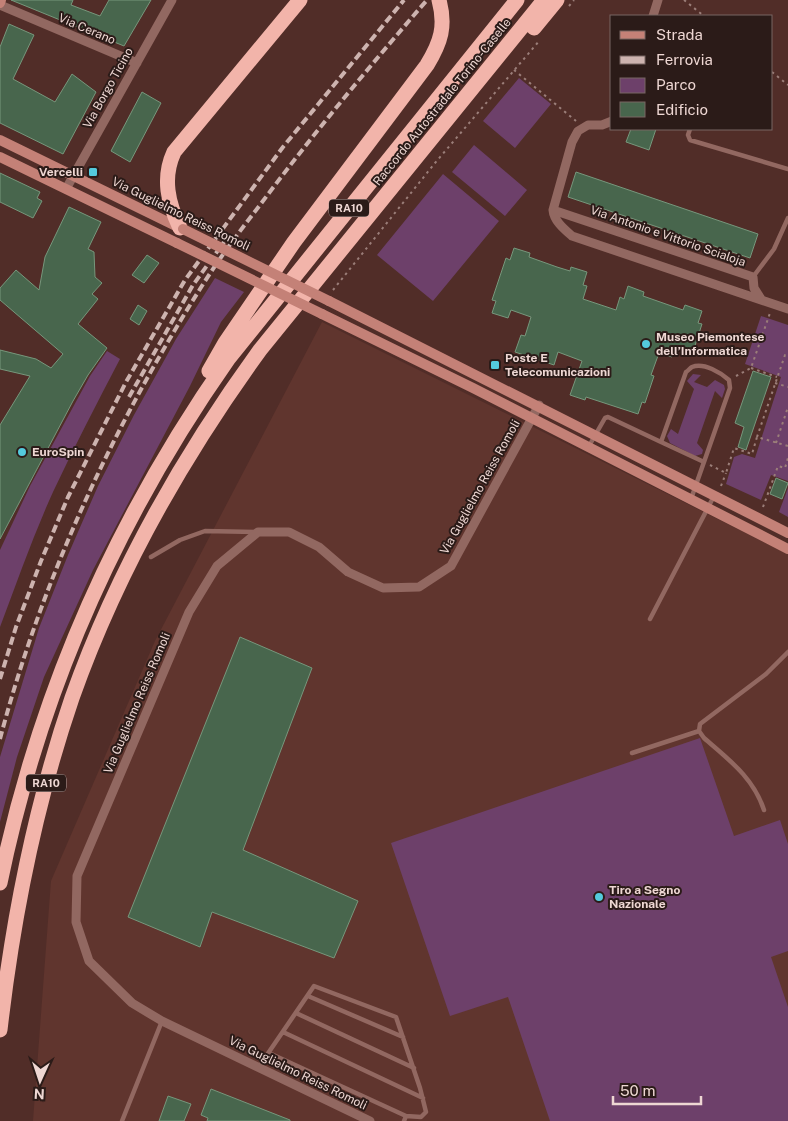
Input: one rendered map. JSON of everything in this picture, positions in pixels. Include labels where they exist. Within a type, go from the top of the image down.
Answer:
[{"type":"highway","points":[[180,233],[167,186],[169,163],[174,152],[300,0]]},
{"type":"highway","name":"RA10","points":[[186,420],[201,386],[218,355],[294,242],[428,65],[439,44],[443,27],[443,15],[439,0]]},
{"type":"highway","name":"Raccordo Autostradale Torino-Caselle","points":[[0,883],[12,828],[39,732],[78,627],[121,535],[186,420],[247,335],[518,0]]},
{"type":"highway","name":"Raccordo Autostradale Torino-Caselle","points":[[0,1030],[12,936],[46,781],[72,698],[125,574],[176,480],[240,378],[260,350],[544,0]]},
{"type":"highway","name":"RA10","points":[[431,140],[561,6]]},
{"type":"main road","name":"Via Guglielmo Reiss Romoli","points":[[0,140],[74,176],[180,233],[322,314],[532,418],[788,549]]},
{"type":"main road","name":"Via Guglielmo Reiss Romoli","points":[[0,157],[66,189],[180,233],[328,300],[788,533]]},
{"type":"street","name":"Via Borgo Ticino","points":[[66,189],[172,0]]},
{"type":"street","points":[[653,15],[658,0]]},
{"type":"street","name":"Via Cerano","points":[[0,3],[137,63]]},
{"type":"street","points":[[610,122],[602,125],[588,125],[578,132],[572,142],[554,210],[554,215],[561,226],[572,236],[788,309]]},
{"type":"street","name":"Via Antonio e Vittorio Scialoja","points":[[554,210],[753,278],[754,288],[761,299]]},
{"type":"street","name":"Via Guglielmo Reiss Romoli","points":[[370,1121],[162,1021],[132,1003],[89,961],[76,922],[78,876],[189,612],[217,566],[258,532],[289,532],[319,547],[348,572],[383,588],[418,587],[451,566],[539,406]]},
{"type":"lane","points":[[690,130],[688,134],[690,140],[788,169]]},
{"type":"lane","points":[[753,278],[774,249],[788,218]]},
{"type":"lane","points":[[661,442],[686,372],[693,367],[703,366],[724,374],[729,380],[730,388],[691,499]]},
{"type":"lane","points":[[588,447],[602,422],[608,417],[704,462]]},
{"type":"lane","points":[[650,619],[714,495]]},
{"type":"lane","points":[[151,557],[180,540],[205,531],[258,532]]},
{"type":"lane","points":[[764,810],[759,795],[745,775],[704,738],[699,731],[700,724],[766,674],[788,652]]},
{"type":"lane","points":[[632,753],[699,731]]},
{"type":"lane","points":[[258,1068],[314,986],[396,1017],[414,1068],[426,1112],[420,1117],[405,1118],[269,1053]]},
{"type":"lane","points":[[308,996],[403,1037]]},
{"type":"lane","points":[[296,1013],[414,1068]]},
{"type":"lane","points":[[122,1121],[162,1021]]},
{"type":"lane","points":[[283,1032],[423,1098]]},
{"type":"path","points":[[561,6],[574,0]]},
{"type":"path","points":[[684,0],[703,15]]},
{"type":"path","points":[[328,300],[435,163],[543,37]]},
{"type":"path","points":[[514,70],[583,128]]},
{"type":"path","points":[[773,73],[788,85]]},
{"type":"path","points":[[729,380],[751,368],[774,304]]},
{"type":"path","points":[[721,486],[734,448],[752,454],[785,355],[788,356]]},
{"type":"path","points":[[751,368],[777,377]]},
{"type":"path","points":[[775,383],[788,387]]},
{"type":"path","points":[[776,442],[788,407]]},
{"type":"path","points":[[757,437],[788,446]]},
{"type":"path","points":[[763,508],[778,466],[785,468],[788,458]]},
{"type":"path","points":[[704,462],[726,473]]},
{"type":"shaded area","points":[[322,322],[788,554],[788,1121],[33,1121],[51,881],[155,641]]},
{"type":"green space","points":[[519,78],[551,104],[515,148],[483,121]]},
{"type":"green space","points":[[474,145],[527,190],[505,216],[452,172]]},
{"type":"green space","points":[[443,174],[499,221],[433,301],[377,255]]},
{"type":"green space","points":[[215,278],[244,292],[221,322],[190,386],[93,570],[44,677],[17,757],[0,822],[0,757],[39,628],[98,486],[176,339]]},
{"type":"green space","points":[[761,316],[788,325],[788,481],[771,475],[761,500],[726,484],[734,457],[742,454],[755,458],[781,377],[745,364]]},
{"type":"green space","points":[[107,351],[120,359],[53,492],[0,627],[0,550],[30,486],[90,376]]},
{"type":"green space","points":[[693,374],[701,375],[694,382],[707,387],[715,380],[724,385],[725,389],[722,398],[715,391],[697,443],[703,450],[702,454],[695,456],[670,443],[667,436],[671,429],[678,434],[694,389],[687,381]]},
{"type":"green space","points":[[788,488],[788,517],[779,512]]},
{"type":"green space","name":"Tiro a Segno Nazionale","points":[[700,738],[734,836],[780,820],[788,844],[788,951],[771,957],[788,1007],[788,1121],[550,1121],[508,997],[450,1016],[391,843]]},
{"type":"building","points":[[11,0],[73,0],[71,5],[100,16],[109,0],[151,0],[124,46]]},
{"type":"building","points":[[9,24],[34,35],[13,79],[55,102],[72,74],[96,92],[63,154],[0,123],[0,47]]},
{"type":"building","points":[[142,92],[161,103],[130,162],[111,151]]},
{"type":"building","points":[[631,130],[656,130],[649,150],[626,142]]},
{"type":"building","points":[[576,172],[758,234],[750,258],[568,197]]},
{"type":"building","points":[[0,173],[40,192],[37,198],[42,201],[33,218],[0,202]]},
{"type":"building","points":[[69,207],[101,222],[88,249],[94,252],[95,277],[102,283],[92,294],[98,299],[78,324],[107,348],[73,401],[0,539],[0,425],[30,376],[0,369],[0,350],[36,359],[51,368],[63,354],[0,300],[0,288],[16,270],[39,290],[45,257]]},
{"type":"building","points":[[514,248],[530,253],[529,257],[557,267],[570,271],[571,267],[587,272],[583,285],[587,286],[583,299],[616,310],[620,297],[624,299],[628,286],[644,292],[643,296],[683,310],[685,305],[702,311],[698,323],[702,324],[692,355],[675,349],[672,357],[659,353],[651,375],[654,376],[645,403],[642,402],[638,414],[586,397],[585,400],[570,395],[582,361],[558,352],[554,365],[515,352],[521,335],[525,336],[531,317],[511,310],[508,318],[492,313],[496,301],[492,300],[506,258],[510,260]]},
{"type":"building","points":[[147,255],[159,263],[144,283],[132,275]]},
{"type":"building","points":[[138,305],[147,311],[139,325],[130,319]]},
{"type":"building","points":[[753,371],[771,377],[746,450],[738,447],[744,427],[735,423]]},
{"type":"building","points":[[776,478],[788,483],[782,499],[770,494]]},
{"type":"building","points":[[240,637],[312,668],[243,850],[358,901],[334,958],[212,912],[200,947],[128,917]]},
{"type":"building","points":[[211,1089],[290,1121],[207,1121],[208,1118],[201,1115]]},
{"type":"building","points":[[168,1096],[191,1104],[184,1121],[159,1121]]},
{"type":"railway","points":[[0,679],[16,627],[68,497],[126,382],[185,280],[283,147],[404,0]]},
{"type":"railway","points":[[0,739],[17,679],[37,621],[83,506],[109,451],[168,342],[207,278],[244,225],[321,127],[427,0]]},
{"type":"railway","points":[[129,397],[193,285],[224,242]]},
{"type":"place","name":"Vercelli","points":[[93,172]]},
{"type":"place","name":"Museo Piemontese dell’Informatica","points":[[646,344]]},
{"type":"place","name":"Poste E Telecomunicazioni","points":[[495,365]]},
{"type":"place","name":"EuroSpin","points":[[22,452]]},
{"type":"place","name":"Tiro a Segno Nazionale","points":[[599,897]]}]
